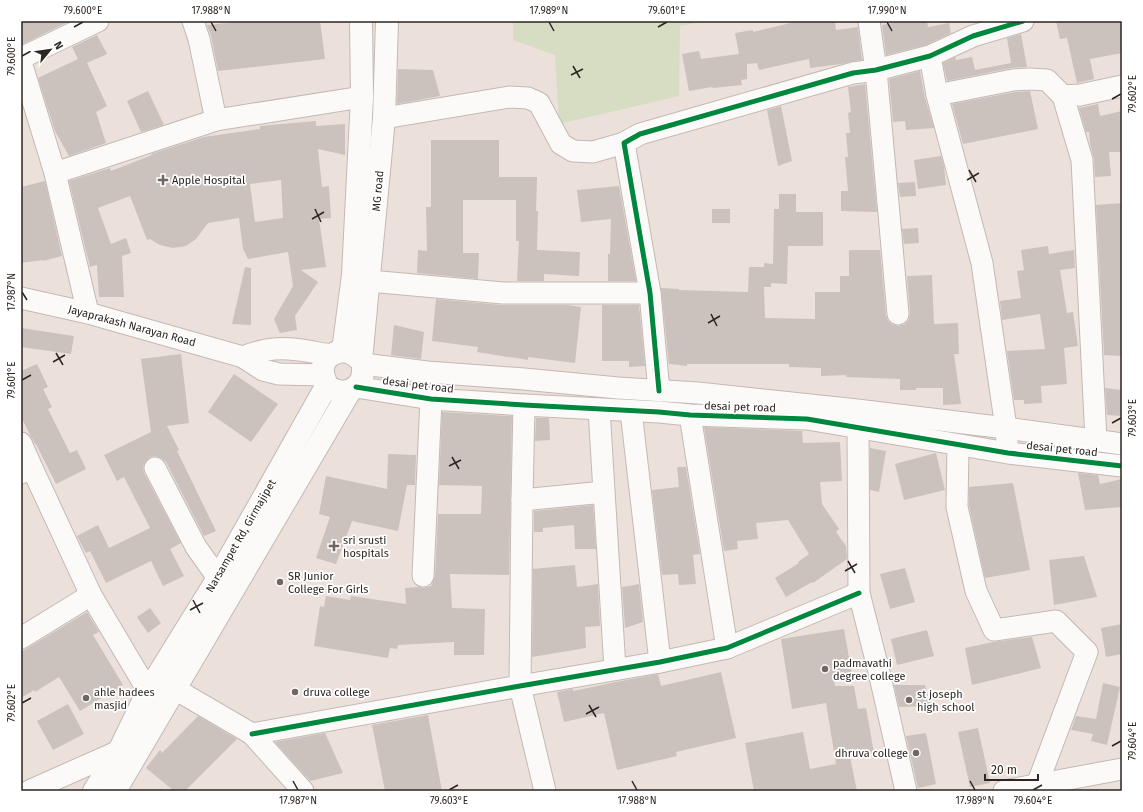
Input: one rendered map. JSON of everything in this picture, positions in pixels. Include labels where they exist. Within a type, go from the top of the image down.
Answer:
[{"type":"main road","name":"MG road","points":[[341,365],[353,275],[362,97],[361,21]]},
{"type":"main road","name":"MG road","points":[[341,365],[369,281],[384,118],[387,21]]},
{"type":"main road","points":[[341,365],[336,390],[343,392],[353,389]]},
{"type":"main road","name":"Narsampet Rd, Girmajipet","points":[[94,791],[119,751],[148,691],[218,578],[341,365],[363,375],[360,382],[353,389],[115,791]]},
{"type":"street","points":[[21,58],[98,21]]},
{"type":"street","points":[[193,21],[199,39],[216,120]]},
{"type":"street","points":[[868,21],[876,70],[898,314]]},
{"type":"street","points":[[384,118],[509,97],[528,98],[539,103],[561,144],[573,151],[593,152],[624,143],[640,134],[853,73],[876,70],[930,56],[972,28],[1023,21]]},
{"type":"street","points":[[930,56],[937,95],[982,263],[1006,428],[1008,454]]},
{"type":"street","points":[[21,62],[55,173],[88,313]]},
{"type":"street","points":[[937,95],[1012,80],[1030,78],[1047,80],[1063,96],[1082,160],[1096,440]]},
{"type":"street","points":[[1063,96],[1080,95],[1122,86]]},
{"type":"street","points":[[55,173],[216,120],[362,97]]},
{"type":"street","points":[[624,143],[650,293],[659,391]]},
{"type":"street","points":[[369,281],[503,293],[650,293]]},
{"type":"street","name":"Jayaprakash Narayan Road","points":[[21,298],[88,313],[243,357],[263,370],[279,374],[341,365]]},
{"type":"street","name":"desai pet road","points":[[341,365],[618,388],[698,393],[857,418],[958,445],[1008,454],[1122,466]]},
{"type":"street","name":"desai pet road","points":[[353,389],[431,399],[659,412],[690,416],[807,419],[857,418],[1006,428],[1122,444]]},
{"type":"street","points":[[423,576],[431,399]]},
{"type":"street","points":[[524,405],[520,686],[545,791]]},
{"type":"street","points":[[522,500],[604,492],[599,409]]},
{"type":"street","points":[[599,409],[615,669]]},
{"type":"street","points":[[631,411],[660,662]]},
{"type":"street","points":[[690,416],[727,648]]},
{"type":"street","points":[[857,418],[859,593],[906,791]]},
{"type":"street","points":[[21,443],[26,470],[91,595],[148,691],[175,689],[252,734],[303,791]]},
{"type":"street","points":[[958,445],[957,507],[976,591],[994,630],[1056,621],[1087,652],[1037,785]]},
{"type":"street","points":[[155,468],[196,547],[218,578]]},
{"type":"street","points":[[252,734],[660,662],[727,648],[859,593]]},
{"type":"street","points":[[21,638],[91,595]]},
{"type":"street","points":[[30,791],[119,751]]},
{"type":"street","points":[[1004,791],[1122,769]]},
{"type":"green space","points":[[513,21],[707,21],[680,26],[679,96],[559,124],[555,55],[513,40]]},
{"type":"building","points":[[21,21],[70,21],[21,45]]},
{"type":"building","points":[[247,21],[320,21],[325,59],[218,71],[211,36],[207,25]]},
{"type":"building","points":[[799,21],[835,21],[836,30],[858,27],[862,60],[810,68],[809,59],[759,70],[757,63],[747,64],[747,79],[741,80],[742,85],[712,87],[689,91],[682,54],[699,51],[701,59],[739,54],[735,33],[753,30],[753,32]]},
{"type":"building","points":[[897,21],[927,21],[928,27],[949,23],[951,33],[926,45],[886,55],[882,25]]},
{"type":"building","points":[[1056,21],[1122,21],[1122,53],[1090,59],[1094,79],[1077,83],[1067,38],[1060,39]]},
{"type":"building","points":[[1021,34],[1027,67],[1011,68],[947,81],[943,63],[955,57],[956,60],[972,57],[975,70],[1011,63],[1007,38]]},
{"type":"building","points":[[97,35],[107,54],[87,63],[107,106],[96,112],[106,143],[69,156],[55,131],[38,78],[78,59],[72,47]]},
{"type":"building","points":[[398,69],[433,70],[440,96],[397,104]]},
{"type":"building","points":[[920,71],[925,98],[934,128],[906,130],[905,121],[893,122],[889,79]]},
{"type":"building","points":[[865,84],[877,212],[841,211],[841,191],[848,191],[845,157],[848,157],[846,133],[850,133],[848,113],[851,112],[848,87]]},
{"type":"building","points":[[148,91],[164,125],[141,132],[127,101]]},
{"type":"building","points":[[1030,91],[1038,129],[963,144],[952,104],[1015,92]]},
{"type":"building","points":[[1098,104],[1100,116],[1122,111],[1122,152],[1109,152],[1111,176],[1095,177],[1094,159],[1090,144],[1089,132],[1086,132],[1079,108]]},
{"type":"building","points":[[781,106],[792,161],[778,166],[767,110]]},
{"type":"building","points":[[316,121],[316,126],[345,124],[345,155],[318,149],[322,187],[329,186],[331,218],[319,219],[326,267],[301,270],[318,282],[295,316],[297,330],[280,333],[274,319],[293,286],[288,252],[248,259],[243,249],[239,218],[208,223],[196,239],[186,246],[173,248],[160,245],[150,239],[147,240],[130,196],[98,208],[111,244],[126,238],[131,253],[122,256],[124,297],[99,297],[97,265],[90,267],[69,181],[110,168],[111,171],[152,155],[151,154],[204,137],[260,129],[260,126]],"holes":[[[281,180],[283,218],[255,222],[250,184]]]},
{"type":"building","points":[[431,140],[499,140],[499,177],[537,177],[537,250],[580,252],[579,276],[544,274],[544,281],[517,281],[519,241],[516,241],[516,200],[463,200],[463,253],[479,253],[478,279],[417,273],[418,250],[427,251],[426,207],[431,207]]},
{"type":"building","points":[[941,156],[944,166],[946,185],[918,189],[914,160]]},
{"type":"building","points":[[45,181],[62,256],[43,261],[21,263],[21,187]]},
{"type":"building","points":[[915,182],[916,196],[900,197],[898,183]]},
{"type":"building","points":[[619,186],[636,281],[608,281],[608,254],[610,254],[611,219],[581,222],[577,190]]},
{"type":"building","points":[[779,194],[796,194],[796,212],[823,212],[823,246],[788,246],[787,284],[771,283],[771,287],[764,287],[765,318],[815,319],[815,292],[840,292],[840,276],[849,276],[849,250],[880,250],[886,315],[888,321],[893,325],[899,326],[905,324],[909,319],[910,313],[907,276],[932,275],[934,324],[958,323],[959,354],[954,354],[961,404],[943,405],[943,388],[916,388],[916,390],[900,390],[900,379],[846,377],[846,375],[821,376],[821,368],[789,367],[789,364],[687,364],[687,366],[669,364],[661,288],[748,292],[749,267],[764,267],[764,263],[773,264],[774,209],[779,209]]},
{"type":"building","points":[[1122,203],[1121,356],[1104,355],[1096,205]]},
{"type":"building","points":[[712,209],[730,209],[730,223],[712,223]]},
{"type":"building","points":[[918,228],[919,243],[904,244],[902,229]]},
{"type":"building","points":[[1048,246],[1049,254],[1074,250],[1075,268],[1060,270],[1067,313],[1073,312],[1078,346],[1064,348],[1067,384],[1041,386],[1042,403],[1024,404],[1024,400],[1014,400],[1007,351],[1045,349],[1040,314],[1002,320],[1000,301],[1021,298],[1017,271],[1024,270],[1021,250]]},
{"type":"building","points":[[245,267],[251,268],[251,325],[232,324]]},
{"type":"building","points":[[436,299],[502,305],[567,305],[581,307],[575,363],[528,357],[528,360],[477,352],[478,347],[432,341]]},
{"type":"building","points":[[602,305],[639,305],[645,366],[629,367],[629,361],[602,361]]},
{"type":"building","points":[[394,325],[424,332],[421,359],[391,355]]},
{"type":"building","points":[[21,328],[74,336],[71,354],[21,347]]},
{"type":"building","points":[[181,354],[189,423],[167,426],[179,450],[177,451],[216,531],[204,536],[166,462],[156,456],[150,457],[145,462],[143,467],[144,473],[181,543],[170,549],[184,576],[163,586],[151,561],[106,583],[90,551],[86,553],[77,536],[98,525],[109,548],[150,528],[124,477],[117,481],[104,455],[151,432],[141,359]]},
{"type":"building","points":[[37,364],[48,387],[43,389],[52,407],[48,409],[70,453],[77,450],[86,469],[56,484],[21,417],[21,371]]},
{"type":"building","points":[[234,374],[278,404],[251,442],[208,412]]},
{"type":"building","points":[[1105,388],[1122,390],[1122,416],[1107,415]]},
{"type":"building","points":[[442,412],[512,416],[509,575],[450,574],[452,608],[485,609],[484,655],[454,655],[454,642],[398,645],[397,649],[390,648],[388,658],[314,646],[320,606],[324,607],[326,596],[350,600],[351,596],[406,604],[405,588],[423,588],[431,586],[435,577],[438,514],[481,514],[482,486],[439,485]]},
{"type":"building","points":[[536,418],[549,418],[550,440],[535,441]]},
{"type":"building","points":[[704,427],[802,431],[803,443],[840,442],[842,481],[820,482],[822,504],[839,529],[836,532],[846,546],[847,559],[813,583],[812,582],[786,597],[775,578],[799,563],[798,562],[809,554],[788,520],[756,523],[758,539],[737,541],[738,549],[724,551]]},
{"type":"building","points":[[870,448],[886,451],[879,492],[870,490]]},
{"type":"building","points":[[936,453],[945,490],[904,500],[895,464]]},
{"type":"building","points":[[388,454],[416,455],[415,485],[407,485],[398,531],[352,521],[336,564],[316,558],[330,517],[319,514],[326,476],[387,489]]},
{"type":"building","points":[[677,467],[686,467],[700,554],[693,555],[696,584],[679,585],[678,574],[662,575],[652,490],[679,487]]},
{"type":"building","points":[[1078,473],[1098,475],[1100,484],[1122,479],[1122,507],[1085,510]]},
{"type":"building","points":[[1013,483],[1030,570],[985,578],[969,506],[969,487]]},
{"type":"building","points":[[593,505],[596,549],[575,549],[574,525],[543,528],[543,532],[534,532],[534,511]]},
{"type":"building","points":[[1084,556],[1097,597],[1054,605],[1049,560]]},
{"type":"building","points":[[575,565],[577,587],[598,584],[600,626],[585,627],[586,648],[532,657],[533,569]]},
{"type":"building","points":[[905,568],[915,602],[890,609],[880,574]]},
{"type":"building","points":[[639,584],[643,622],[625,628],[622,587]]},
{"type":"building","points":[[150,608],[161,623],[148,633],[137,617]]},
{"type":"building","points":[[87,612],[99,632],[93,635],[123,685],[80,711],[59,677],[35,692],[34,690],[21,698],[21,652]]},
{"type":"building","points":[[1122,624],[1122,654],[1106,657],[1101,628]]},
{"type":"building","points":[[844,629],[852,675],[834,679],[835,686],[854,686],[858,709],[866,708],[874,753],[850,757],[857,791],[754,791],[745,743],[803,732],[810,769],[836,764],[826,703],[792,709],[781,639]]},
{"type":"building","points":[[927,630],[934,656],[897,665],[891,639]]},
{"type":"building","points":[[1032,637],[1041,668],[972,685],[965,648],[993,642]]},
{"type":"building","points":[[721,672],[736,738],[676,752],[677,756],[617,770],[604,713],[564,722],[557,692],[573,689],[573,691],[658,674],[661,686]]},
{"type":"building","points":[[1103,683],[1120,687],[1107,745],[1091,741],[1093,734],[1071,730],[1076,716],[1096,719]]},
{"type":"building","points":[[894,685],[925,685],[931,706],[899,707]]},
{"type":"building","points":[[68,704],[84,734],[53,750],[37,721]]},
{"type":"building","points":[[428,715],[442,791],[385,791],[372,725]]},
{"type":"building","points":[[198,716],[237,739],[185,791],[174,791],[146,768],[160,750],[162,753]]},
{"type":"building","points":[[978,728],[990,783],[970,787],[958,732]]},
{"type":"building","points":[[325,733],[343,773],[310,781],[275,742]]},
{"type":"building","points":[[926,733],[936,784],[918,788],[906,736]]},
{"type":"cycle path","points":[[659,391],[650,293],[624,143],[640,134],[853,73],[876,70],[930,56],[973,36],[1023,21]]},
{"type":"cycle path","points":[[356,387],[431,399],[690,415],[807,419],[1008,453],[1122,466]]},
{"type":"cycle path","points":[[252,734],[660,662],[727,648],[859,593]]},
{"type":"place","name":"Apple Hospital","points":[[163,180]]},
{"type":"place","name":"sri srusti hospitals","points":[[334,546]]},
{"type":"place","name":"SR Junior College For Girls","points":[[280,582]]},
{"type":"place","name":"padmavathi degree college","points":[[825,669]]},
{"type":"place","name":"druva college","points":[[295,692]]},
{"type":"place","name":"ahle hadees masjid","points":[[86,698]]},
{"type":"place","name":"st joseph high school","points":[[909,700]]},
{"type":"place","name":"dhruva college","points":[[916,753]]}]
